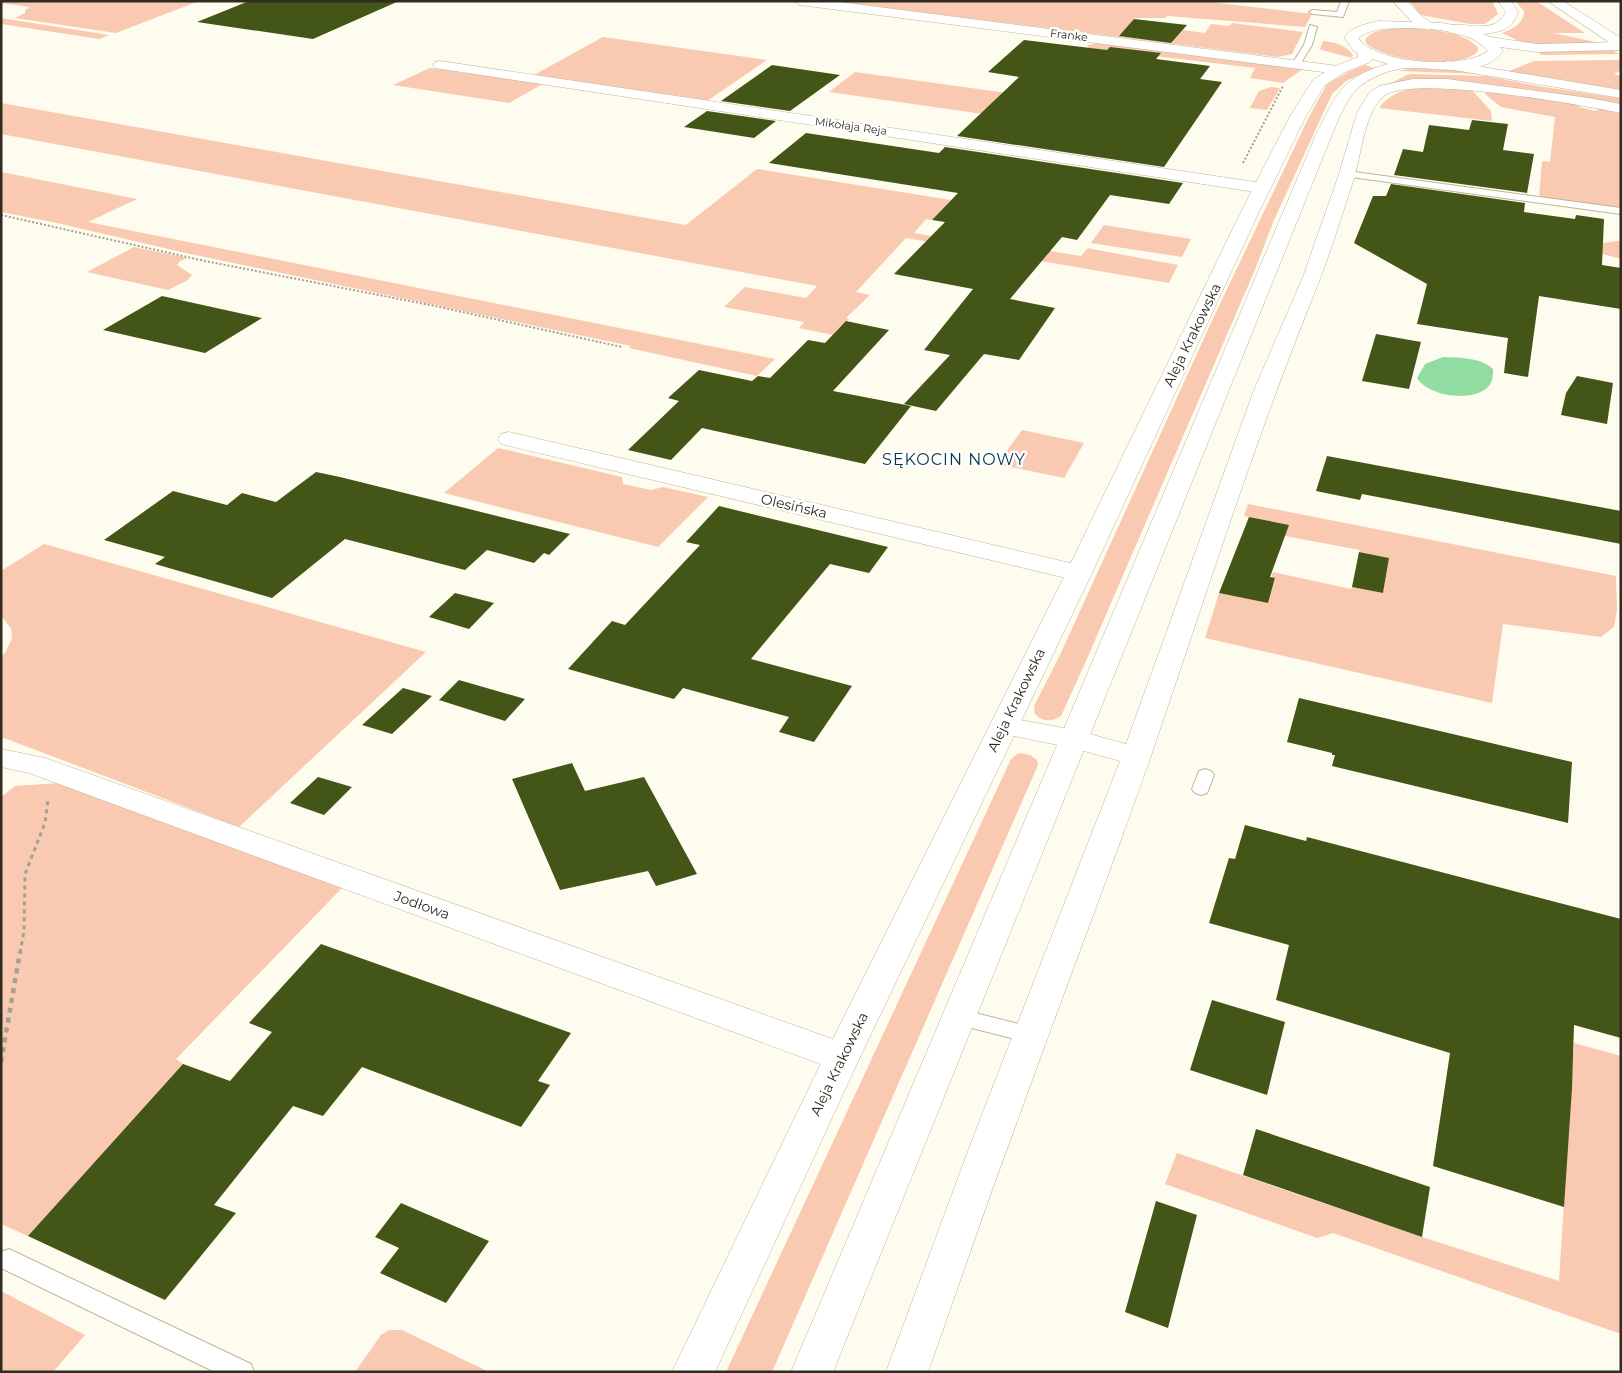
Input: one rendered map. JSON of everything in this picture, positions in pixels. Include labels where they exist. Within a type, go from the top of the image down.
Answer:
[{"type":"main road","name":"Franke","points":[[800,1],[1338,70]]},
{"type":"main road","points":[[1390,24],[1396,21],[1392,1]]},
{"type":"main road","points":[[1400,1],[1418,20],[1429,26]]},
{"type":"main road","points":[[1452,29],[1487,29],[1504,25],[1512,12],[1504,1]]},
{"type":"main road","points":[[1554,1],[1621,45]]},
{"type":"main road","points":[[1621,45],[1537,48],[1511,46],[1488,41],[1475,35],[1452,29],[1390,24],[1369,27],[1354,33],[1351,37],[1355,46],[1365,53],[1409,63],[1447,66],[1621,94]]},
{"type":"main road","points":[[1488,41],[1496,51],[1491,58]]},
{"type":"main road","name":"Aleja Krakowska","points":[[693,1372],[842,1057],[1079,573],[1262,188],[1312,90],[1325,78],[1338,70],[1365,59],[1365,53]]},
{"type":"main road","points":[[1447,66],[1476,63],[1491,58],[1621,57]]},
{"type":"main road","points":[[812,1372],[1323,137],[1346,94],[1354,84],[1386,69],[1409,63]]},
{"type":"main road","name":"Mikołaja Reja","points":[[440,65],[1262,188]]},
{"type":"main road","points":[[907,1372],[1136,756],[1265,390],[1312,277],[1347,174],[1357,135],[1374,96],[1384,89],[1396,86],[1413,83],[1447,83],[1589,102],[1621,109]]},
{"type":"main road","name":"Olesińska","points":[[509,439],[1079,573]]},
{"type":"main road","points":[[1004,726],[1075,739],[1136,756]]},
{"type":"main road","name":"Jodłowa","points":[[1,758],[35,765],[842,1057]]},
{"type":"lane","points":[[1313,12],[1340,15],[1345,1]]},
{"type":"lane","points":[[1296,64],[1308,45],[1313,27]]},
{"type":"lane","points":[[1347,174],[1621,211]]},
{"type":"lane","points":[[960,1017],[1031,1035]]},
{"type":"lane","points":[[9,1260],[242,1372]]},
{"type":"path","points":[[1240,168],[1283,86]]},
{"type":"path","points":[[1,215],[205,261],[435,306],[622,346]]},
{"type":"path","points":[[1,1062],[24,930],[25,874],[44,823],[48,800],[38,781],[35,765]]},
{"type":"shaded area","points":[[1,1],[199,1],[116,33],[15,18],[25,13],[25,10],[30,7],[1,3]]},
{"type":"shaded area","points":[[832,1],[1202,1],[1312,14],[1305,27],[1167,16],[1166,18],[1135,18],[1131,23],[1205,33],[1211,24],[1229,26],[1232,23],[1303,32],[1292,54],[1278,57]]},
{"type":"shaded area","points":[[1409,1],[1492,1],[1498,14],[1485,24],[1470,24],[1421,15]]},
{"type":"shaded area","points":[[1515,1],[1536,1],[1585,33],[1553,33],[1600,43],[1525,44],[1502,33],[1513,28],[1522,19],[1524,11]]},
{"type":"shaded area","points":[[1,18],[109,35],[99,39],[1,24]]},
{"type":"shaded area","points":[[1403,28],[1432,30],[1464,37],[1478,48],[1478,51],[1469,57],[1456,61],[1422,61],[1388,54],[1366,43],[1365,40],[1368,36],[1377,31]]},
{"type":"shaded area","points":[[603,37],[767,60],[707,101],[534,75]]},
{"type":"shaded area","points":[[1323,41],[1344,46],[1353,55],[1352,58],[1320,49]]},
{"type":"shaded area","points":[[1098,42],[1300,68],[1301,70],[1283,83],[1250,78],[1255,68],[1088,48],[1089,46],[1086,46]]},
{"type":"shaded area","points":[[1612,50],[1619,54],[1541,55],[1538,51]]},
{"type":"shaded area","points":[[1621,60],[1621,70],[1614,74],[1621,76],[1621,90],[1509,71],[1534,61]]},
{"type":"shaded area","points":[[1365,65],[1374,68],[1346,81],[1332,94],[1274,220],[1254,272],[1061,716],[1051,720],[1041,719],[1035,714],[1034,706],[1060,655],[1210,325],[1308,119],[1327,84]]},
{"type":"shaded area","points":[[430,68],[543,84],[509,103],[393,85]]},
{"type":"shaded area","points":[[1414,68],[1459,70],[1482,74],[1398,71]]},
{"type":"shaded area","points":[[855,72],[1087,104],[1068,126],[829,92]]},
{"type":"shaded area","points":[[1409,74],[1486,76],[1618,98],[1621,99],[1621,105],[1572,96],[1473,83],[1408,81],[1391,83]]},
{"type":"shaded area","points":[[1271,87],[1280,88],[1267,110],[1250,108],[1259,91]]},
{"type":"shaded area","points":[[1416,87],[1471,89],[1491,111],[1492,121],[1379,108],[1395,94]]},
{"type":"shaded area","points":[[1487,91],[1580,104],[1579,107],[1595,111],[1601,108],[1621,114],[1621,209],[1539,198],[1542,161],[1550,162],[1555,117],[1501,107],[1485,94]]},
{"type":"shaded area","points":[[1,103],[686,225],[757,169],[951,200],[932,220],[926,219],[914,233],[1017,250],[1020,246],[1081,256],[1088,248],[1178,265],[1169,283],[906,238],[856,292],[870,295],[846,318],[849,319],[833,335],[799,328],[804,322],[724,307],[745,287],[806,298],[817,286],[1,134]]},
{"type":"shaded area","points":[[1,172],[137,199],[88,222],[775,359],[757,376],[629,348],[631,346],[181,252],[1,212]]},
{"type":"shaded area","points":[[1104,225],[1191,239],[1182,257],[1091,243]]},
{"type":"shaded area","points":[[1621,241],[1621,259],[1596,250],[1597,244]]},
{"type":"shaded area","points":[[134,247],[188,258],[180,261],[177,265],[192,275],[188,280],[168,290],[87,272]]},
{"type":"shaded area","points":[[1443,357],[1470,359],[1488,365],[1493,369],[1491,383],[1481,392],[1472,395],[1451,395],[1430,389],[1417,378],[1425,364]]},
{"type":"shaded area","points":[[1022,430],[1084,443],[1064,478],[997,464]]},
{"type":"shaded area","points":[[498,448],[622,477],[623,484],[651,490],[663,487],[708,497],[658,547],[444,493]]},
{"type":"shaded area","points":[[1248,504],[1616,576],[1617,610],[1614,627],[1601,637],[1503,624],[1492,703],[1205,638],[1219,593],[1268,603],[1275,579],[1271,578],[1273,572],[1351,589],[1352,587],[1383,593],[1389,558],[1359,552],[1360,550],[1285,536],[1288,525],[1244,516]]},
{"type":"shaded area","points":[[44,544],[426,652],[239,827],[4,738],[1,739],[1,656],[5,653],[12,638],[11,628],[1,616],[1,571]]},
{"type":"shaded area","points":[[1019,753],[1030,755],[1037,760],[1038,765],[772,1372],[726,1372],[1011,759]]},
{"type":"shaded area","points":[[60,783],[342,888],[176,1059],[183,1064],[28,1236],[1,1224],[1,797],[15,786]]},
{"type":"shaded area","points":[[1574,1043],[1621,1056],[1621,1334],[1333,1233],[1317,1238],[1165,1184],[1177,1153],[1422,1237],[1559,1281]]},
{"type":"shaded area","points":[[1,1291],[85,1335],[53,1372],[1,1372]]},
{"type":"shaded area","points":[[389,1330],[402,1330],[489,1372],[355,1372],[381,1335]]},
{"type":"building","points":[[249,1],[399,1],[313,39],[197,22]]},
{"type":"building","points":[[1134,19],[1187,25],[1171,43],[1119,36]]},
{"type":"building","points":[[1024,40],[1107,50],[1110,47],[1161,53],[1156,59],[1210,66],[1200,79],[1222,82],[1164,167],[957,136],[1019,77],[988,72]]},
{"type":"building","points":[[772,65],[840,75],[790,111],[721,101]]},
{"type":"building","points":[[707,111],[776,121],[754,138],[684,127]]},
{"type":"building","points":[[1472,120],[1508,124],[1503,150],[1534,154],[1527,193],[1394,175],[1403,149],[1423,152],[1429,125],[1469,130]]},
{"type":"building","points":[[806,133],[939,153],[945,147],[1183,183],[1169,204],[1110,195],[1077,240],[1062,237],[1010,299],[1055,308],[1019,360],[984,354],[936,411],[904,404],[950,355],[924,350],[973,289],[894,274],[945,222],[932,220],[958,193],[769,163]]},
{"type":"building","points":[[1391,184],[1525,203],[1524,212],[1575,219],[1576,215],[1604,219],[1602,265],[1621,268],[1621,309],[1539,296],[1528,377],[1504,373],[1508,338],[1417,324],[1427,284],[1354,243],[1373,196],[1386,196]]},
{"type":"building","points":[[162,296],[262,318],[205,353],[103,330]]},
{"type":"building","points":[[846,321],[889,330],[833,391],[911,406],[865,464],[702,428],[671,460],[628,450],[679,401],[668,398],[699,370],[752,381],[758,376],[770,378],[808,340],[825,343]]},
{"type":"building","points":[[1376,334],[1421,342],[1409,389],[1362,381]]},
{"type":"building","points":[[1577,376],[1613,383],[1607,424],[1561,415],[1566,393]]},
{"type":"building","points":[[1327,456],[1621,511],[1621,544],[1362,494],[1360,500],[1316,491]]},
{"type":"building","points":[[316,472],[570,534],[549,555],[544,553],[534,563],[487,550],[465,570],[345,539],[272,598],[155,564],[165,557],[104,540],[173,491],[227,505],[242,493],[276,502]]},
{"type":"building","points":[[719,506],[888,547],[869,573],[830,564],[751,659],[852,686],[814,742],[779,732],[789,717],[683,688],[674,699],[568,669],[612,621],[625,625],[700,545],[686,542]]},
{"type":"building","points":[[1249,517],[1289,525],[1270,577],[1275,578],[1268,603],[1219,593]]},
{"type":"building","points":[[1359,552],[1389,558],[1383,593],[1352,587]]},
{"type":"building","points":[[455,593],[494,603],[469,629],[429,617]]},
{"type":"building","points":[[459,680],[525,699],[505,721],[439,700]]},
{"type":"building","points":[[403,688],[432,696],[392,734],[362,725]]},
{"type":"building","points":[[1299,698],[1572,762],[1568,823],[1332,766],[1335,755],[1332,755],[1332,753],[1287,742]]},
{"type":"building","points":[[572,763],[585,791],[644,777],[697,874],[656,886],[648,871],[560,890],[512,779]]},
{"type":"building","points":[[318,777],[352,787],[324,815],[290,803]]},
{"type":"building","points":[[1245,825],[1306,841],[1307,837],[1621,919],[1621,1038],[1574,1025],[1564,1207],[1433,1166],[1450,1053],[1276,1000],[1289,945],[1209,923],[1229,858],[1235,859]]},
{"type":"building","points":[[321,944],[571,1033],[538,1081],[550,1085],[521,1127],[362,1067],[323,1116],[293,1106],[214,1205],[236,1213],[165,1300],[28,1236],[183,1064],[230,1081],[272,1032],[249,1023]]},
{"type":"building","points":[[1212,1000],[1285,1022],[1267,1095],[1190,1070]]},
{"type":"building","points":[[1256,1129],[1430,1187],[1422,1237],[1243,1175]]},
{"type":"building","points":[[1156,1201],[1197,1215],[1168,1328],[1125,1312]]},
{"type":"building","points":[[401,1203],[489,1241],[446,1303],[380,1273],[399,1248],[375,1237]]},
{"type":"district","name":"SĘKOCIN NOWY","points":[[954,459]]}]
